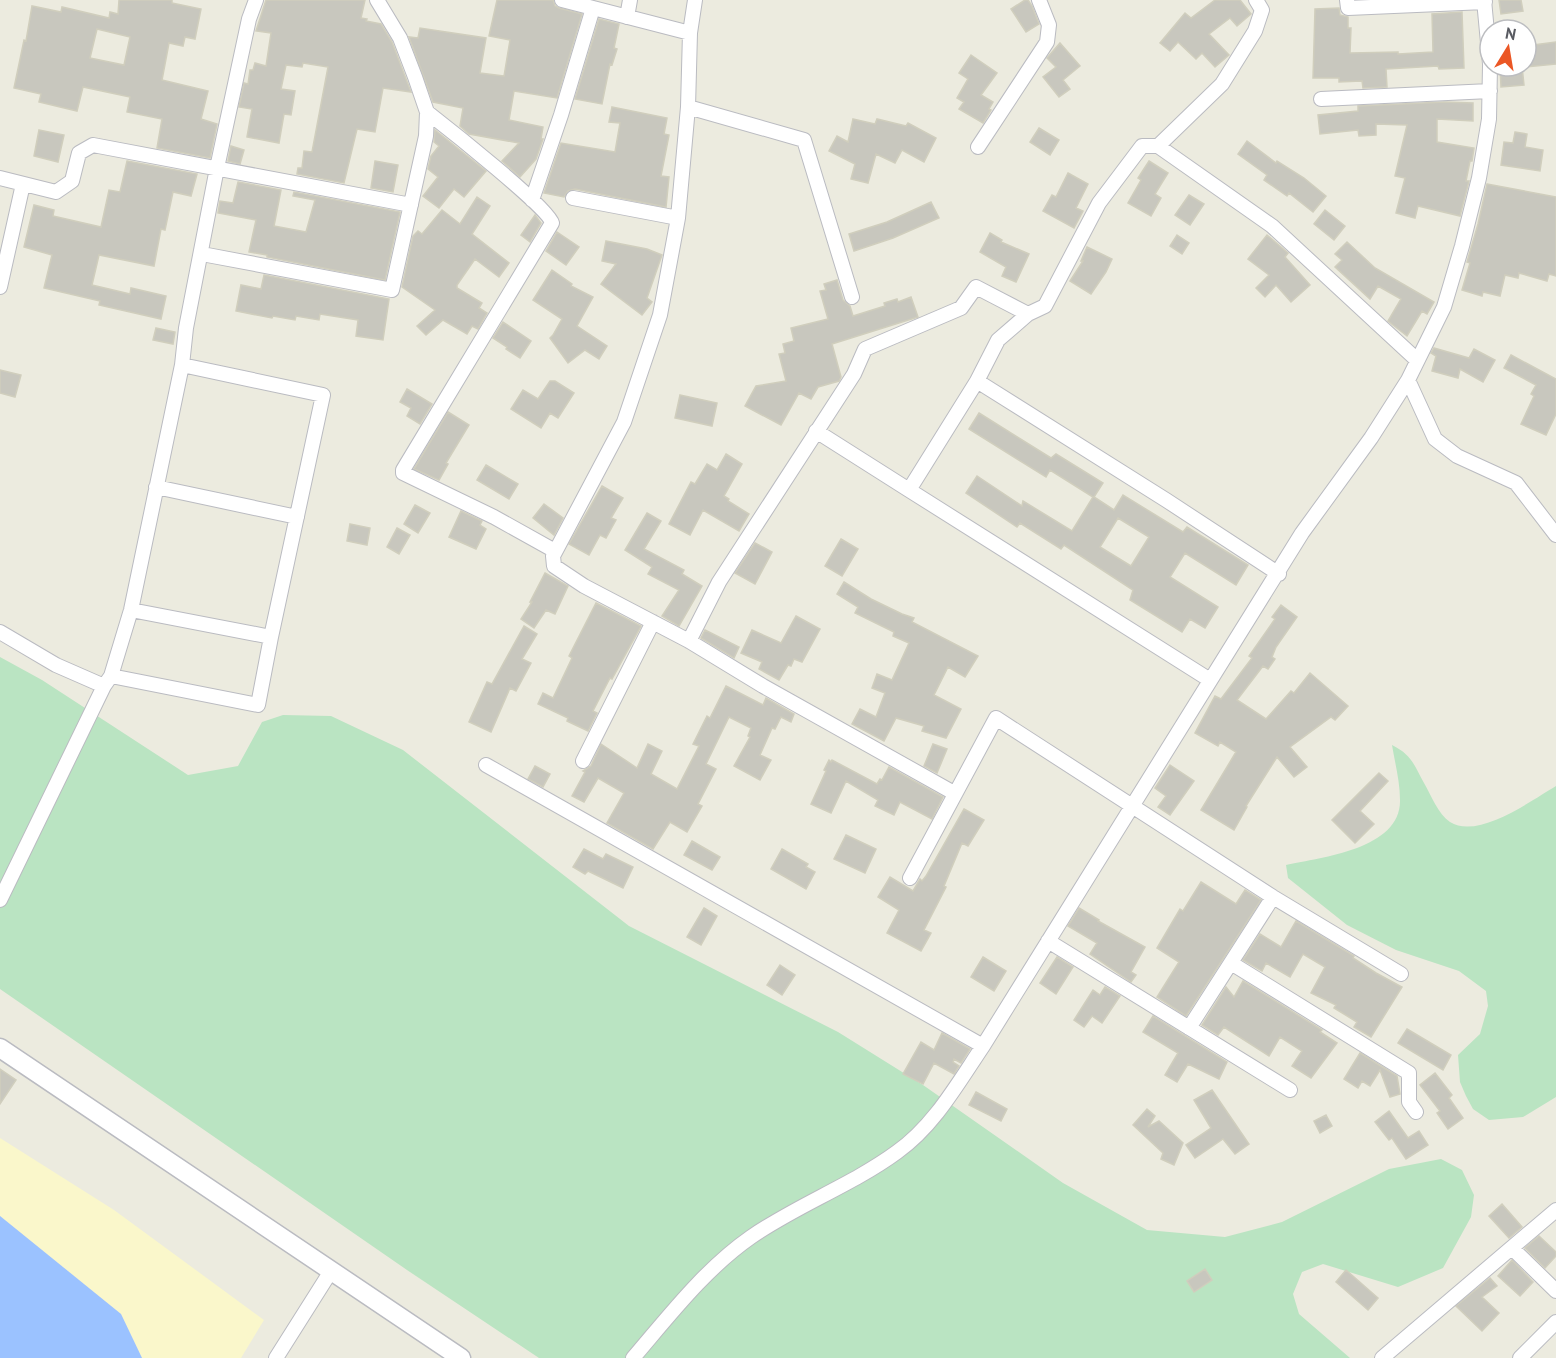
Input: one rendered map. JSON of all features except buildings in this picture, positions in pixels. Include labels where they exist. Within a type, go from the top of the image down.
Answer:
[{"type":"street","points":[[0,900],[107,681],[131,610],[182,365],[186,328],[217,168],[249,19],[256,0]]},
{"type":"street","points":[[202,254],[392,290],[426,136],[427,112],[400,38],[377,0]]},
{"type":"street","points":[[562,0],[690,33]]},
{"type":"street","points":[[627,17],[630,0]]},
{"type":"street","points":[[695,0],[690,33],[688,107],[678,218],[660,315],[624,422],[552,556],[554,566],[584,586],[689,641],[763,686],[954,793]]},
{"type":"street","points":[[978,147],[1047,42],[1049,25],[1039,0]]},
{"type":"street","points":[[1158,146],[1222,84],[1255,31],[1262,10],[1256,0]]},
{"type":"street","points":[[1347,0],[1348,8],[1427,2],[1484,1],[1486,18]]},
{"type":"street","points":[[532,200],[593,9]]},
{"type":"street","points":[[633,1358],[709,1273],[750,1237],[898,1152],[927,1125],[949,1097],[1279,574],[1302,533],[1371,438],[1408,380],[1444,308],[1462,246],[1489,119],[1490,78]]},
{"type":"street","points":[[1321,99],[1490,91]]},
{"type":"street","points":[[688,107],[804,140],[852,297]]},
{"type":"street","points":[[427,112],[532,200],[550,217],[552,223],[403,473],[494,517],[555,551]]},
{"type":"street","points":[[0,178],[56,192],[72,181],[79,153],[93,145],[411,205]]},
{"type":"street","points":[[909,490],[977,381],[998,340],[1028,314],[1045,306],[1099,203],[1142,146],[1158,146],[1272,226],[1417,360]]},
{"type":"street","points":[[0,287],[23,184]]},
{"type":"street","points":[[573,198],[678,218]]},
{"type":"street","points":[[689,641],[719,582],[854,374],[866,348],[961,308],[976,287],[1028,314]]},
{"type":"street","points":[[0,632],[56,666],[107,681],[258,705],[323,395],[182,365]]},
{"type":"street","points":[[1408,380],[1436,439],[1457,456],[1516,483],[1556,535]]},
{"type":"street","points":[[977,381],[1279,574]]},
{"type":"street","points":[[816,431],[1210,680]]},
{"type":"street","points":[[156,487],[297,517]]},
{"type":"street","points":[[131,610],[271,637]]},
{"type":"street","points":[[583,761],[653,622]]},
{"type":"street","points":[[910,878],[996,718],[1132,808],[1401,974]]},
{"type":"street","points":[[486,765],[983,1046]]},
{"type":"street","points":[[1190,1028],[1273,897]]},
{"type":"street","points":[[1048,941],[1290,1090]]},
{"type":"street","points":[[1231,963],[1409,1073],[1409,1102],[1416,1112]]},
{"type":"street","points":[[0,1048],[461,1358]]},
{"type":"street","points":[[1382,1358],[1556,1210]]},
{"type":"street","points":[[1512,1248],[1556,1290]]},
{"type":"street","points":[[276,1358],[332,1271]]},
{"type":"street","points":[[1520,1358],[1556,1322]]},
{"type":"green space","points":[[0,657],[42,680],[188,775],[238,766],[262,722],[283,715],[331,716],[403,750],[629,926],[838,1032],[923,1085],[1063,1183],[1147,1230],[1225,1237],[1282,1222],[1389,1169],[1441,1159],[1462,1170],[1474,1195],[1471,1217],[1443,1268],[1398,1287],[1323,1264],[1302,1272],[1293,1294],[1299,1314],[1350,1358],[539,1358],[407,1270],[0,989]]},
{"type":"green space","points":[[1392,745],[1412,761],[1442,814],[1450,822],[1462,826],[1475,826],[1490,822],[1556,786],[1556,1097],[1523,1117],[1489,1120],[1473,1109],[1460,1082],[1458,1055],[1480,1034],[1488,1006],[1486,991],[1459,971],[1396,950],[1347,925],[1288,878],[1286,865],[1357,848],[1388,830],[1397,817],[1400,800]]},
{"type":"sand","points":[[0,1138],[114,1210],[264,1320],[241,1358],[142,1358],[121,1314],[0,1216]]},
{"type":"water","points":[[0,1216],[121,1314],[142,1358],[0,1358]]}]
